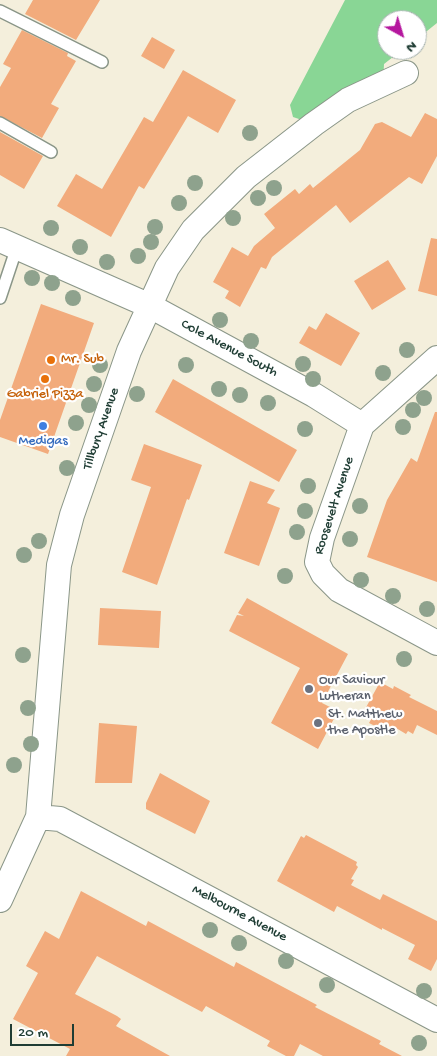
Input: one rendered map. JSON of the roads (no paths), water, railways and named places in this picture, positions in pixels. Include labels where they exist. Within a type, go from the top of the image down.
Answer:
[{"type":"street","name":"Tillbury Avenue","points":[[0,900],[38,817],[59,565],[72,515],[129,351],[167,268],[193,230],[246,177],[348,100],[406,73]]},
{"type":"street","name":"Cole Avenue South","points":[[9,244],[150,306],[314,394],[362,425]]},
{"type":"street","points":[[362,425],[437,358]]},
{"type":"street","name":"Roosevelt Avenue","points":[[362,425],[322,538],[318,562],[323,574],[339,590],[437,643]]},
{"type":"street","name":"Melbourne Avenue","points":[[38,817],[60,820],[437,1020]]},
{"type":"lane","points":[[0,11],[102,62]]},
{"type":"lane","points":[[0,123],[51,152]]},
{"type":"lane","points":[[0,298],[9,244]]},
{"type":"place","name":"Mr. Sub","points":[[51,360]]},
{"type":"place","name":"Gabriel Pizza","points":[[45,379]]},
{"type":"place","name":"Medigas","points":[[43,426]]},
{"type":"place","name":"Our Saviour Lutheran","points":[[309,689]]},
{"type":"place","name":"St. Matthew the Apostle","points":[[318,723]]}]
